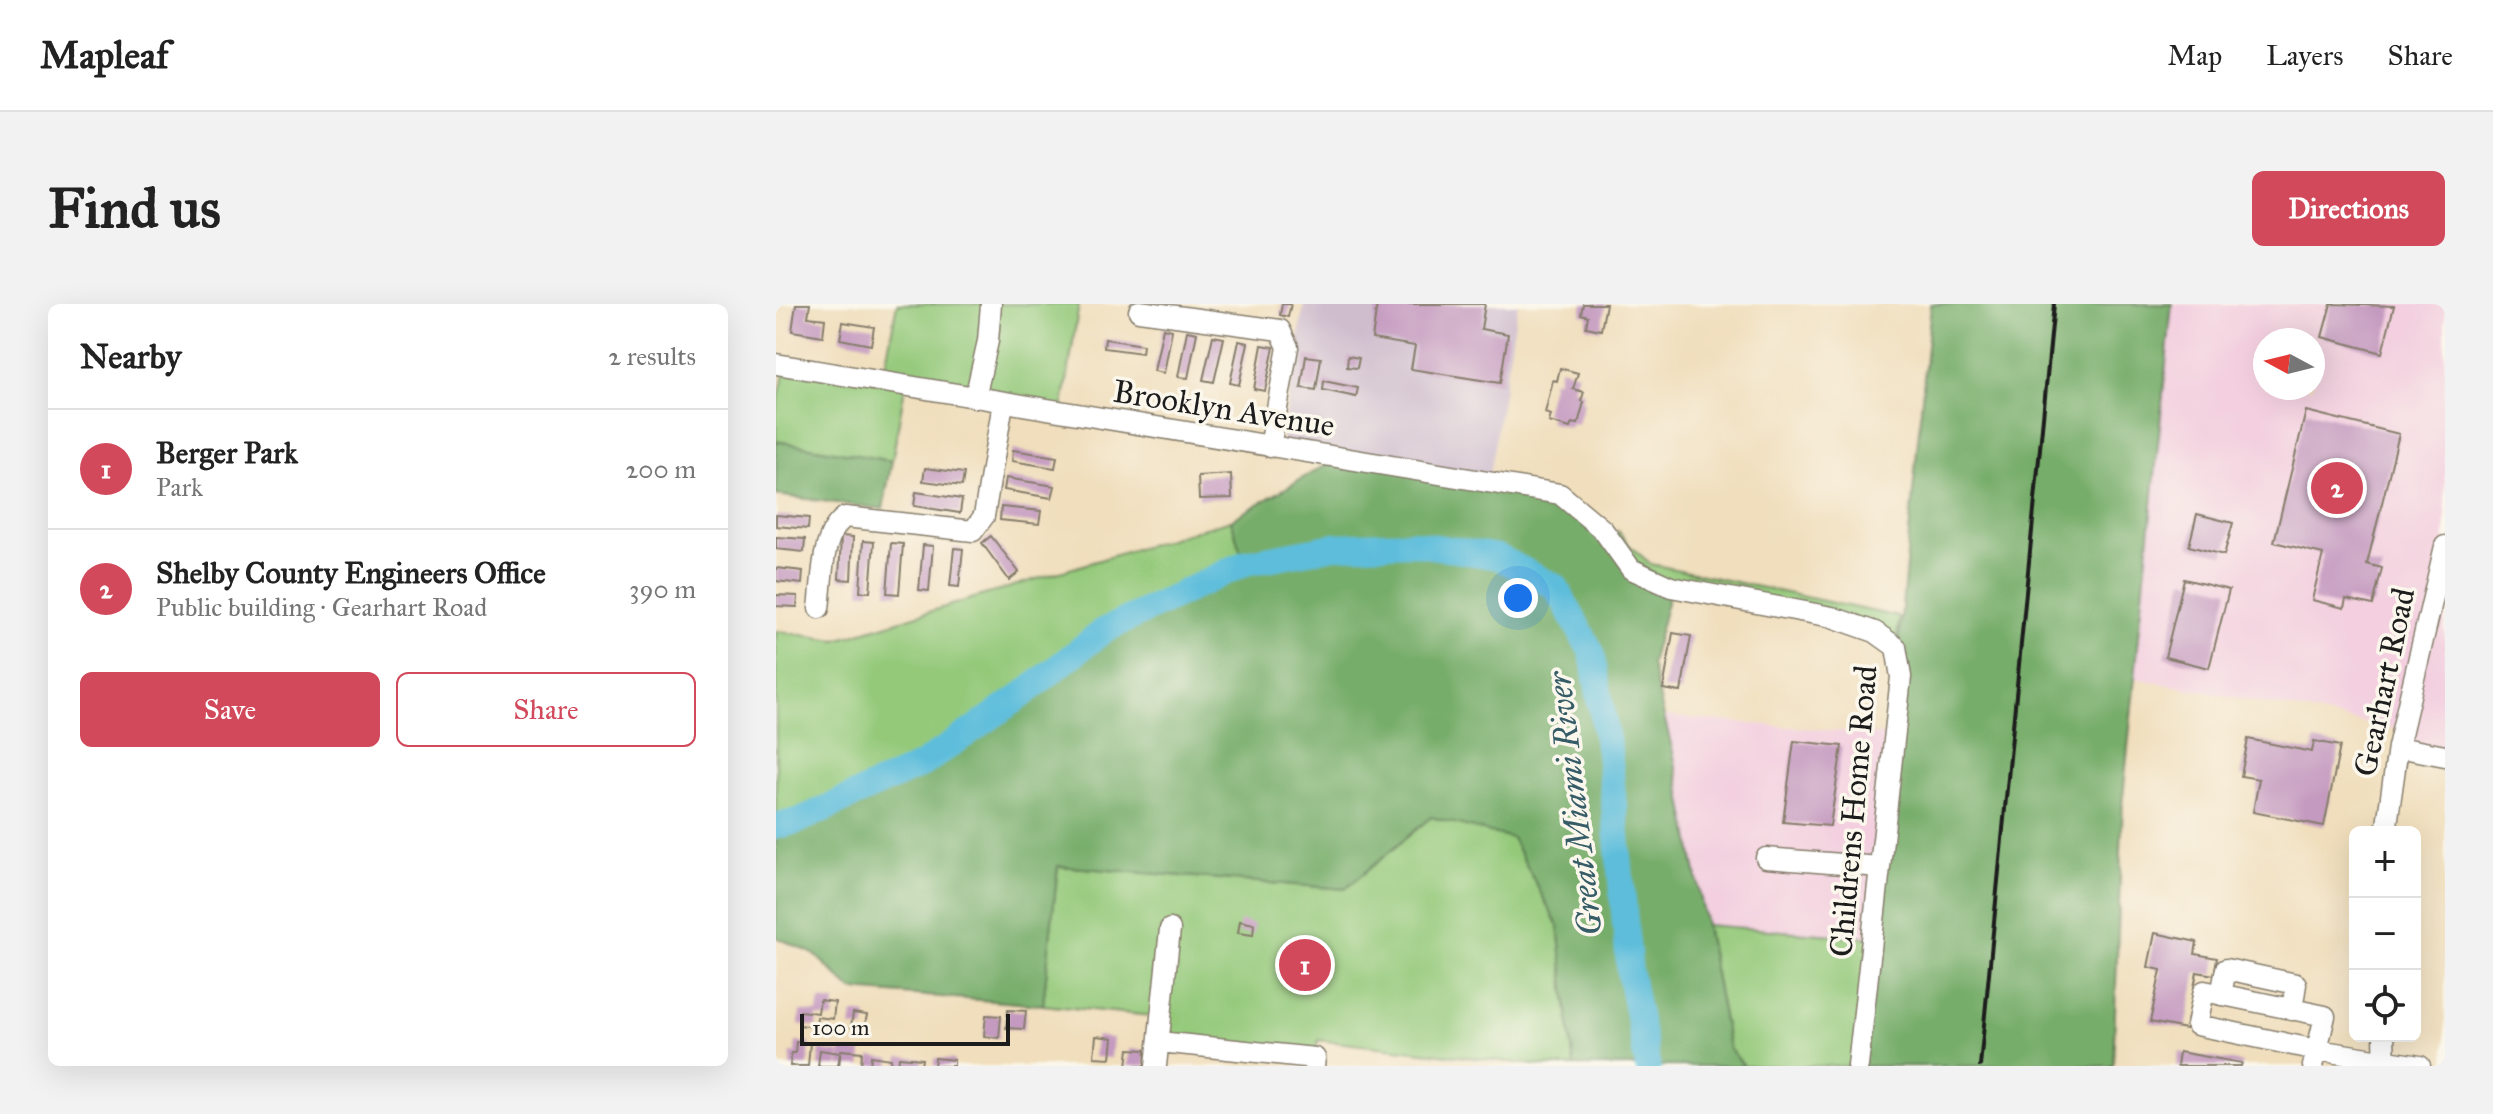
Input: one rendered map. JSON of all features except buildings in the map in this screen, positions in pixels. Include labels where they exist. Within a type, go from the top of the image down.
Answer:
[{"type":"street","points":[[975,398],[988,341],[991,304]]},
{"type":"street","points":[[1139,311],[1280,330],[1288,347],[1270,447]]},
{"type":"street","name":"Brooklyn Avenue","points":[[776,364],[1560,494],[1603,530],[1631,569]]},
{"type":"street","points":[[819,608],[828,543],[835,524],[845,517],[973,531],[984,516],[1003,403]]},
{"type":"street","name":"Gearhart Road","points":[[2387,826],[2398,747],[2445,546]]},
{"type":"street","name":"Childrens Home Road","points":[[1631,569],[1671,587],[1832,617],[1875,632],[1896,647],[1901,677],[1858,1066]]},
{"type":"street","points":[[2398,747],[2445,756]]},
{"type":"street","points":[[1766,858],[1880,867]]},
{"type":"street","points":[[1156,1066],[1170,929]]},
{"type":"street","points":[[2315,1058],[2325,1016],[2204,991],[2197,1025],[2315,1058],[2420,1066]]},
{"type":"street","points":[[1159,1042],[1315,1058],[1314,1066]]},
{"type":"street","points":[[2384,1042],[2384,1063]]},
{"type":"shaded area","points":[[1304,304],[1518,304],[1488,482],[1281,448]]},
{"type":"shaded area","points":[[2172,304],[2445,304],[2445,756],[2398,747],[2402,730],[2135,678]]},
{"type":"shaded area","points":[[1664,716],[1895,736],[1872,938],[1706,925]]},
{"type":"green space","points":[[897,304],[1079,304],[1062,413],[905,387],[892,461],[776,441],[776,411],[786,365],[882,382]]},
{"type":"green space","points":[[1931,304],[2172,304],[2123,798],[2113,1066],[1858,1066]]},
{"type":"green space","points":[[776,441],[892,461],[883,509],[776,495]]},
{"type":"green space","points":[[1339,457],[1560,494],[1613,545],[1671,587],[1651,664],[1674,756],[1729,1048],[1744,1066],[1574,1066],[1558,926],[1512,838],[1431,817],[1345,889],[1058,866],[1043,1005],[852,990],[814,954],[776,937],[776,826],[798,821],[923,764],[1020,697],[1103,631],[1244,563],[1231,520]]},
{"type":"green space","points":[[1231,520],[1245,563],[1103,632],[1020,697],[923,764],[798,821],[776,826],[776,631],[836,640]]},
{"type":"green space","points":[[1618,531],[1651,564],[1899,617],[1896,647],[1875,632],[1671,587],[1613,545]]},
{"type":"green space","points":[[1431,817],[1512,837],[1558,926],[1574,1066],[1544,1066],[1318,1040],[1315,1058],[1159,1042],[1161,1017],[1043,1005],[1058,866],[1345,889]]},
{"type":"green space","points":[[1706,925],[1872,938],[1858,1066],[1744,1066],[1729,1048]]},
{"type":"waterway","name":"Great Miami River","points":[[776,826],[798,821],[923,764],[1020,697],[1103,631],[1245,563],[1335,546],[1412,543],[1498,557],[1556,587],[1592,653],[1609,752],[1630,975],[1648,1066]]},
{"type":"railway","points":[[1980,1066],[2054,304]]},
{"type":"place","name":"Shelby County Engineers Office","points":[[2337,488]]},
{"type":"place","name":"Berger Park","points":[[1305,965]]}]
